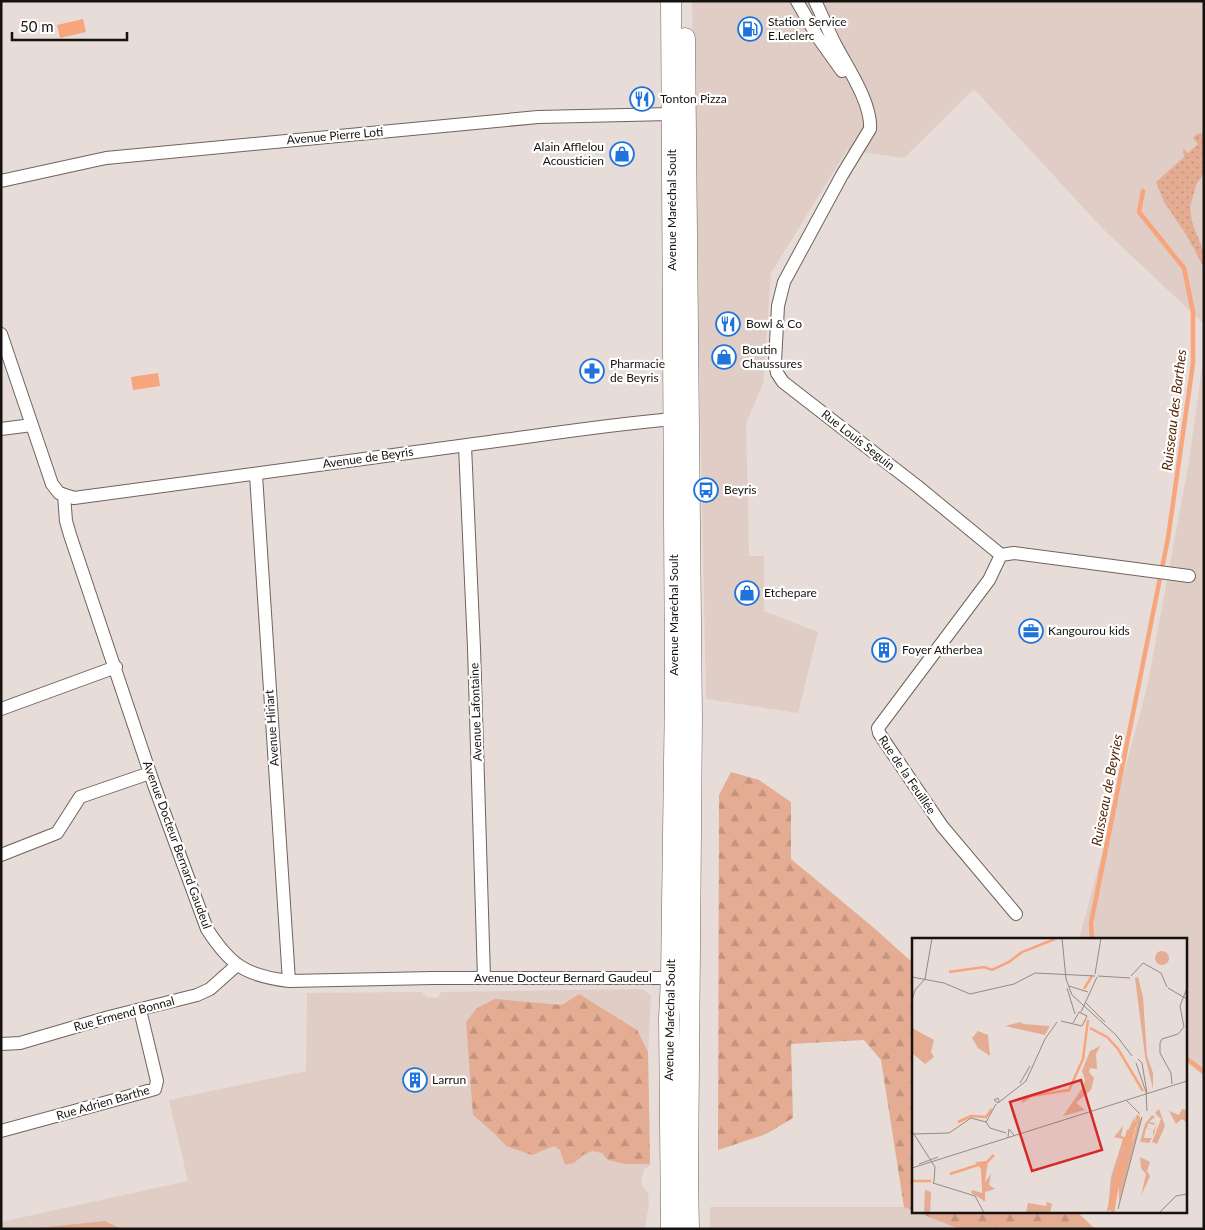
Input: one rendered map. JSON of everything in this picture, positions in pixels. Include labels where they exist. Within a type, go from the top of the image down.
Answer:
[{"type":"main road","name":"Avenue Maréchal Soult","points":[[671,1],[671,114],[681,419],[669,1018],[671,1229]]},
{"type":"main road","points":[[684,1],[681,419],[692,718],[688,1092],[689,1229]]},
{"type":"street","points":[[797,1],[817,36],[867,106]]},
{"type":"street","points":[[816,4],[817,36]]},
{"type":"street","points":[[816,4],[867,106]]},
{"type":"street","name":"Rue Louis Seguin","points":[[867,106],[871,122],[870,129],[842,175],[784,282],[778,306],[774,361],[777,373],[783,382],[917,486],[1001,555]]},
{"type":"street","name":"Avenue Pierre Loti","points":[[1,181],[106,158],[538,117],[671,114]]},
{"type":"street","points":[[1,334],[52,484],[64,495]]},
{"type":"street","name":"Avenue de Beyris","points":[[64,495],[74,498],[256,475],[629,423],[681,419]]},
{"type":"street","points":[[1,429],[32,425]]},
{"type":"street","name":"Avenue Lafontaine","points":[[465,446],[474,648],[484,978]]},
{"type":"street","name":"Avenue Hiriart","points":[[256,475],[289,980]]},
{"type":"street","name":"Avenue Docteur Bernard Gaudeul","points":[[64,495],[66,521],[150,773],[207,929],[219,948],[237,965],[251,973],[267,978],[289,980],[671,978]]},
{"type":"street","points":[[1001,555],[1014,553],[1189,576]]},
{"type":"street","name":"Rue de la Feuillée","points":[[1001,555],[989,580],[878,728],[886,745],[942,826],[1016,914]]},
{"type":"street","points":[[1,709],[116,667]]},
{"type":"street","points":[[1,855],[57,833],[80,797],[150,773]]},
{"type":"street","name":"Rue Ermend Bonnal","points":[[1,1044],[20,1043],[109,1017],[197,995],[210,989],[237,965]]},
{"type":"street","name":"Rue Adrien Barthe","points":[[1,1132],[155,1089],[157,1081],[140,1010]]},
{"type":"shaded area","points":[[692,1],[1204,1],[1204,324],[1102,228],[974,89],[904,158],[847,150],[771,273],[763,384],[746,423],[749,556],[764,556],[764,611],[818,632],[798,713],[706,699]]},
{"type":"shaded area","points":[[83,19],[86,32],[60,38],[57,25]]},
{"type":"shaded area","points":[[1204,354],[1204,1076],[1188,1064],[1188,938],[1079,938],[1147,688],[1189,462]]},
{"type":"shaded area","points":[[158,373],[160,386],[133,390],[131,377]]},
{"type":"shaded area","points":[[643,989],[651,996],[648,1052],[650,1166],[645,1168],[641,1180],[648,1193],[649,1203],[645,1229],[1,1229],[1,1222],[188,1181],[169,1100],[306,1071],[307,993],[422,992],[426,997],[438,998],[441,992]]},
{"type":"shaded area","points":[[710,1207],[904,1207],[912,1210],[912,1212],[916,1212],[959,1229],[710,1229]]},
{"type":"green space","points":[[1204,133],[1204,173],[1196,185],[1190,207],[1192,222],[1204,253],[1204,268],[1187,236],[1164,202],[1156,182],[1184,157],[1183,148],[1188,153],[1198,144],[1193,138],[1197,134]]},
{"type":"green space","points":[[731,772],[759,780],[791,802],[791,859],[912,962],[912,1210],[904,1207],[881,1060],[864,1040],[791,1044],[793,1118],[766,1134],[718,1150],[719,795]]},
{"type":"green space","points":[[579,994],[637,1030],[648,1052],[650,1164],[625,1164],[608,1160],[602,1153],[592,1151],[583,1155],[574,1163],[565,1165],[560,1150],[554,1146],[532,1155],[506,1146],[473,1115],[466,1022],[477,1008],[495,999],[562,1005]]},
{"type":"green space","points":[[916,1212],[1077,1212],[1095,1229],[959,1229]]},
{"type":"green space","points":[[105,1221],[121,1229],[28,1229]]},
{"type":"waterway","name":"Ruisseau des Barthes","points":[[1092,938],[1091,923],[1168,538],[1193,363],[1193,312],[1184,268],[1139,212],[1143,191]]},
{"type":"waterway","name":"Ruisseau de Beyries","points":[[1188,1060],[1204,1072]]},
{"type":"place","name":"Station Service E.Leclerc","points":[[750,29]]},
{"type":"place","name":"Tonton Pizza","points":[[642,99]]},
{"type":"place","name":"Alain Afflelou Acousticien","points":[[622,154]]},
{"type":"place","name":"Bowl & Co","points":[[728,324]]},
{"type":"place","name":"Boutin Chaussures","points":[[724,357]]},
{"type":"place","name":"Pharmacie de Beyris","points":[[592,371]]},
{"type":"place","name":"Beyris","points":[[706,490]]},
{"type":"place","name":"Etchepare","points":[[747,593]]},
{"type":"place","name":"Kangourou kids","points":[[1031,631]]},
{"type":"place","name":"Foyer Atherbea","points":[[884,650]]},
{"type":"place","name":"Larrun","points":[[415,1080]]}]
